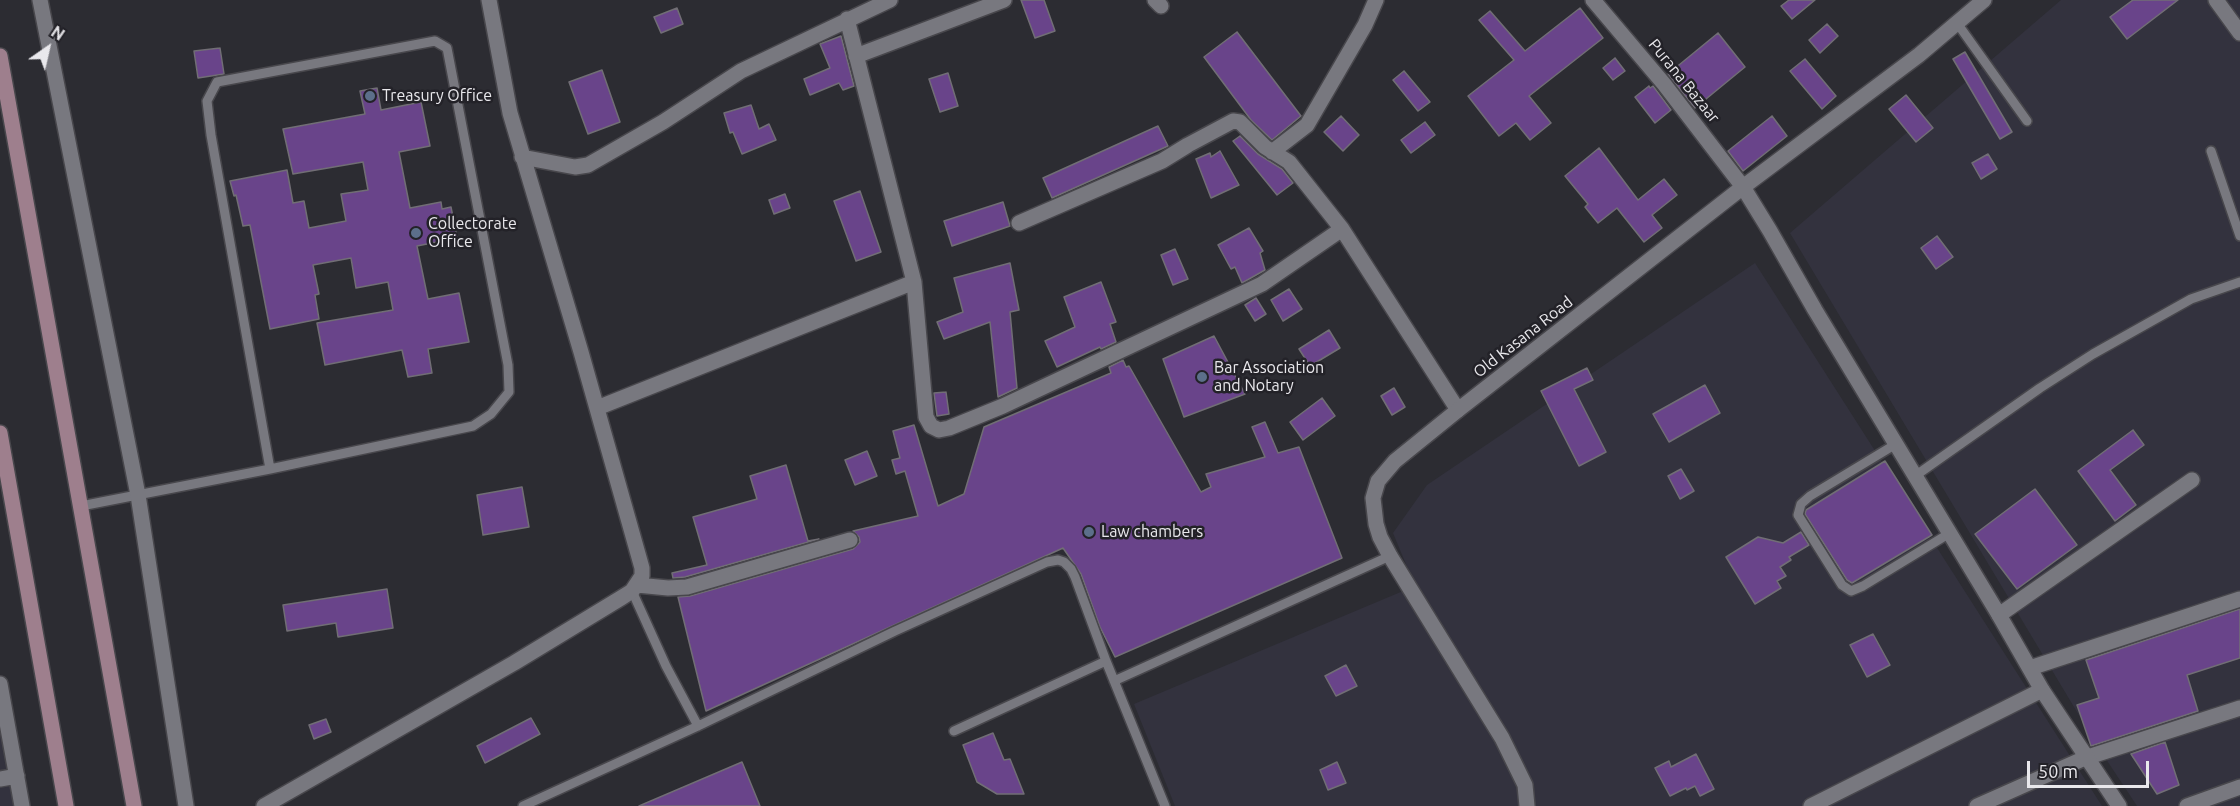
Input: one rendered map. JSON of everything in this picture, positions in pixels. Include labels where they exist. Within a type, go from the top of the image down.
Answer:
[{"type":"main road","points":[[0,56],[134,806]]},
{"type":"main road","points":[[0,433],[66,806]]},
{"type":"street","points":[[40,0],[138,495],[186,806]]},
{"type":"street","points":[[264,806],[504,669],[634,588],[642,576],[642,568],[597,408],[510,113],[489,0]]},
{"type":"street","points":[[522,157],[575,167],[588,165],[663,122],[741,71],[890,0]]},
{"type":"street","points":[[856,56],[1004,0]]},
{"type":"street","points":[[1272,152],[1310,121],[1365,25],[1376,0]]},
{"type":"street","name":"Purana Bazaar","points":[[1593,0],[1664,84],[1743,187],[2043,690],[2116,805]]},
{"type":"street","name":"Old Kasana Road","points":[[1527,806],[1525,785],[1502,738],[1390,556],[1376,524],[1373,498],[1378,481],[1395,461],[1458,410],[1743,187],[1919,56],[1984,0]]},
{"type":"street","points":[[2216,0],[2240,33]]},
{"type":"street","points":[[847,19],[914,282],[926,417],[931,426],[939,430],[1003,406],[1262,284],[1341,229]]},
{"type":"street","points":[[1019,223],[1162,162],[1233,121],[1239,122],[1272,152],[1289,162],[1341,229],[1458,410]]},
{"type":"street","points":[[597,408],[914,282]]},
{"type":"street","points":[[1999,615],[2192,480]]},
{"type":"street","points":[[634,588],[687,587],[850,540]]},
{"type":"street","points":[[2030,668],[2240,599]]},
{"type":"street","points":[[0,684],[22,806]]},
{"type":"street","points":[[1811,806],[2043,690]]},
{"type":"street","points":[[1977,806],[2085,758],[2240,708]]},
{"type":"street","points":[[0,779],[17,776]]},
{"type":"street","points":[[2187,806],[2240,787]]},
{"type":"lane","points":[[1957,23],[2027,121]]},
{"type":"lane","points":[[81,506],[270,469],[473,426],[491,414],[509,392],[508,365],[447,48],[435,41],[217,82],[207,100],[213,146],[270,469]]},
{"type":"lane","points":[[2211,151],[2240,236]]},
{"type":"lane","points":[[1916,476],[2092,354],[2191,299],[2240,282]]},
{"type":"lane","points":[[1896,444],[1810,496],[1801,504],[1798,515],[1842,585],[1851,591],[1950,533]]},
{"type":"lane","points":[[1114,681],[1390,556]]},
{"type":"lane","points":[[523,806],[698,726],[895,631],[1047,562],[1058,560],[1064,562],[1075,577],[1106,661],[1165,806]]},
{"type":"lane","points":[[634,588],[666,666],[698,726]]},
{"type":"lane","points":[[954,731],[1106,661]]},
{"type":"shaded area","points":[[2061,0],[2240,0],[2240,806],[2137,806],[2098,747],[1790,233]]},
{"type":"shaded area","points":[[1755,263],[2102,806],[1175,806],[1134,704],[1415,586],[1393,533],[1427,485]]},
{"type":"shaded area","points":[[0,681],[23,806],[0,806]]},
{"type":"building","points":[[1021,0],[1044,0],[1055,31],[1035,38]]},
{"type":"building","points":[[1789,0],[1815,0],[1792,19],[1781,6]]},
{"type":"building","points":[[2133,0],[2178,0],[2127,39],[2110,17]]},
{"type":"building","points":[[677,8],[683,24],[661,33],[654,17]]},
{"type":"building","points":[[1580,8],[1603,38],[1529,96],[1551,123],[1530,140],[1516,123],[1499,136],[1468,96],[1514,60],[1479,20],[1490,11],[1525,51]]},
{"type":"building","points":[[1827,24],[1838,36],[1820,53],[1809,40]]},
{"type":"building","points":[[1237,32],[1301,116],[1272,140],[1251,120],[1204,57]]},
{"type":"building","points":[[1718,33],[1745,67],[1695,108],[1668,74]]},
{"type":"building","points":[[841,36],[854,86],[843,90],[839,83],[810,95],[804,79],[830,68],[820,44]]},
{"type":"building","points":[[220,48],[224,74],[198,78],[194,51]]},
{"type":"building","points":[[1965,52],[2012,132],[2000,139],[1953,59]]},
{"type":"building","points":[[1615,58],[1625,71],[1613,80],[1603,68]]},
{"type":"building","points":[[1805,59],[1836,96],[1822,109],[1790,71]]},
{"type":"building","points":[[602,70],[620,122],[588,134],[569,82]]},
{"type":"building","points":[[1404,71],[1430,102],[1418,111],[1393,80]]},
{"type":"building","points":[[948,73],[958,106],[940,112],[929,79]]},
{"type":"building","points":[[1649,86],[1650,88],[1653,86],[1671,110],[1655,123],[1635,97]]},
{"type":"building","name":"Collectorate Office","points":[[377,88],[381,110],[421,102],[430,146],[399,152],[410,208],[441,202],[442,209],[451,207],[457,238],[417,246],[428,299],[459,293],[469,342],[428,349],[432,373],[408,377],[402,350],[325,365],[317,323],[393,310],[388,282],[356,288],[351,258],[313,265],[319,294],[315,295],[319,319],[270,329],[250,225],[243,226],[236,195],[234,196],[230,181],[287,170],[293,203],[304,201],[309,228],[346,221],[341,194],[368,190],[363,162],[293,174],[283,129],[365,114],[360,91]]},
{"type":"building","points":[[1906,95],[1933,128],[1916,142],[1889,109]]},
{"type":"building","points":[[751,105],[759,129],[769,124],[776,140],[742,154],[733,132],[730,133],[724,113]]},
{"type":"building","points":[[1341,116],[1359,135],[1343,151],[1324,132]]},
{"type":"building","points":[[1772,116],[1787,136],[1743,171],[1728,151]]},
{"type":"building","points":[[1425,122],[1435,135],[1411,153],[1401,140]]},
{"type":"building","points":[[1158,126],[1168,146],[1052,198],[1043,178]]},
{"type":"building","points":[[1240,136],[1258,154],[1282,169],[1293,183],[1277,195],[1233,141]]},
{"type":"building","points":[[1599,148],[1638,200],[1664,179],[1677,195],[1652,215],[1662,228],[1644,242],[1617,208],[1598,223],[1585,207],[1588,204],[1565,176]]},
{"type":"building","points":[[1220,151],[1239,185],[1211,198],[1196,159],[1210,153],[1211,157]]},
{"type":"building","points":[[1988,154],[1997,169],[1981,179],[1972,163]]},
{"type":"building","points":[[860,191],[881,252],[856,261],[834,201]]},
{"type":"building","points":[[785,194],[790,208],[774,214],[769,200]]},
{"type":"building","points":[[1003,202],[1010,226],[952,246],[944,221]]},
{"type":"building","points":[[1249,228],[1263,251],[1260,253],[1265,270],[1242,283],[1235,267],[1231,269],[1218,245]]},
{"type":"building","points":[[1937,236],[1953,257],[1936,269],[1921,248]]},
{"type":"building","points":[[1175,249],[1188,279],[1173,285],[1161,255]]},
{"type":"building","points":[[1010,263],[1019,310],[1010,312],[1017,388],[998,397],[990,322],[944,339],[937,322],[963,312],[954,278]]},
{"type":"building","points":[[1101,282],[1116,322],[1110,324],[1116,342],[1057,367],[1045,341],[1075,327],[1064,297]]},
{"type":"building","points":[[1289,289],[1302,309],[1283,321],[1271,300]]},
{"type":"building","points":[[1256,298],[1266,314],[1255,321],[1245,305]]},
{"type":"building","points":[[1329,330],[1340,348],[1310,366],[1299,349]]},
{"type":"building","name":"Bar Association and Notary","points":[[1214,336],[1245,394],[1184,417],[1163,359]]},
{"type":"building","name":"Law chambers","points":[[1123,360],[1126,367],[1129,366],[1201,492],[1211,487],[1206,474],[1265,457],[1252,427],[1265,422],[1278,453],[1299,447],[1342,558],[1115,657],[1100,627],[1081,574],[1063,548],[706,711],[678,597],[690,596],[853,549],[860,542],[859,537],[853,531],[918,516],[905,471],[896,474],[892,460],[900,458],[893,431],[914,425],[938,506],[964,494],[984,427],[1111,373],[1109,367]]},
{"type":"building","points":[[1587,368],[1593,380],[1574,389],[1606,452],[1579,466],[1541,391]]},
{"type":"building","points":[[1705,385],[1720,413],[1669,442],[1653,414]]},
{"type":"building","points":[[1394,388],[1405,407],[1392,415],[1381,396]]},
{"type":"building","points":[[946,392],[949,414],[937,416],[934,393]]},
{"type":"building","points":[[1322,398],[1335,416],[1303,440],[1290,422]]},
{"type":"building","points":[[2133,430],[2144,445],[2110,470],[2136,505],[2115,521],[2078,471]]},
{"type":"building","points":[[867,451],[877,476],[855,485],[845,460]]},
{"type":"building","points":[[1885,461],[1932,535],[1852,583],[1847,580],[1805,514],[1806,510]]},
{"type":"building","points":[[786,465],[808,541],[819,539],[685,577],[673,578],[672,573],[707,565],[693,517],[757,499],[750,476]]},
{"type":"building","points":[[1681,469],[1694,491],[1680,499],[1668,476]]},
{"type":"building","points":[[522,487],[529,527],[483,535],[477,495]]},
{"type":"building","points":[[2035,489],[2077,545],[2017,589],[1975,534]]},
{"type":"building","points":[[1801,532],[1809,545],[1789,557],[1791,560],[1780,567],[1786,576],[1777,581],[1781,588],[1755,604],[1726,557],[1758,537],[1783,543]]},
{"type":"building","points":[[387,589],[393,628],[338,637],[336,623],[287,631],[283,605]]},
{"type":"building","points":[[2240,609],[2240,658],[2187,675],[2198,711],[2091,746],[2077,705],[2099,698],[2086,660]]},
{"type":"building","points":[[1873,634],[1890,665],[1867,677],[1850,645]]},
{"type":"building","points":[[1346,665],[1357,686],[1336,696],[1325,676]]},
{"type":"building","points":[[531,718],[540,734],[485,763],[477,746]]},
{"type":"building","points":[[326,719],[331,732],[314,739],[309,725]]},
{"type":"building","points":[[993,733],[1004,760],[1010,759],[1024,794],[997,794],[977,782],[963,745]]},
{"type":"building","points":[[2165,742],[2179,785],[2157,794],[2131,754]]},
{"type":"building","points":[[1696,754],[1714,789],[1700,796],[1695,786],[1670,796],[1655,768],[1669,761],[1671,767]]},
{"type":"building","points":[[742,762],[760,806],[639,806]]},
{"type":"building","points":[[1337,762],[1346,783],[1328,790],[1320,770]]},
{"type":"place","name":"Treasury Office","points":[[370,96]]},
{"type":"place","name":"Collectorate Office","points":[[416,233]]},
{"type":"place","name":"Bar Association and Notary","points":[[1202,377]]},
{"type":"place","name":"Law chambers","points":[[1089,532]]}]
